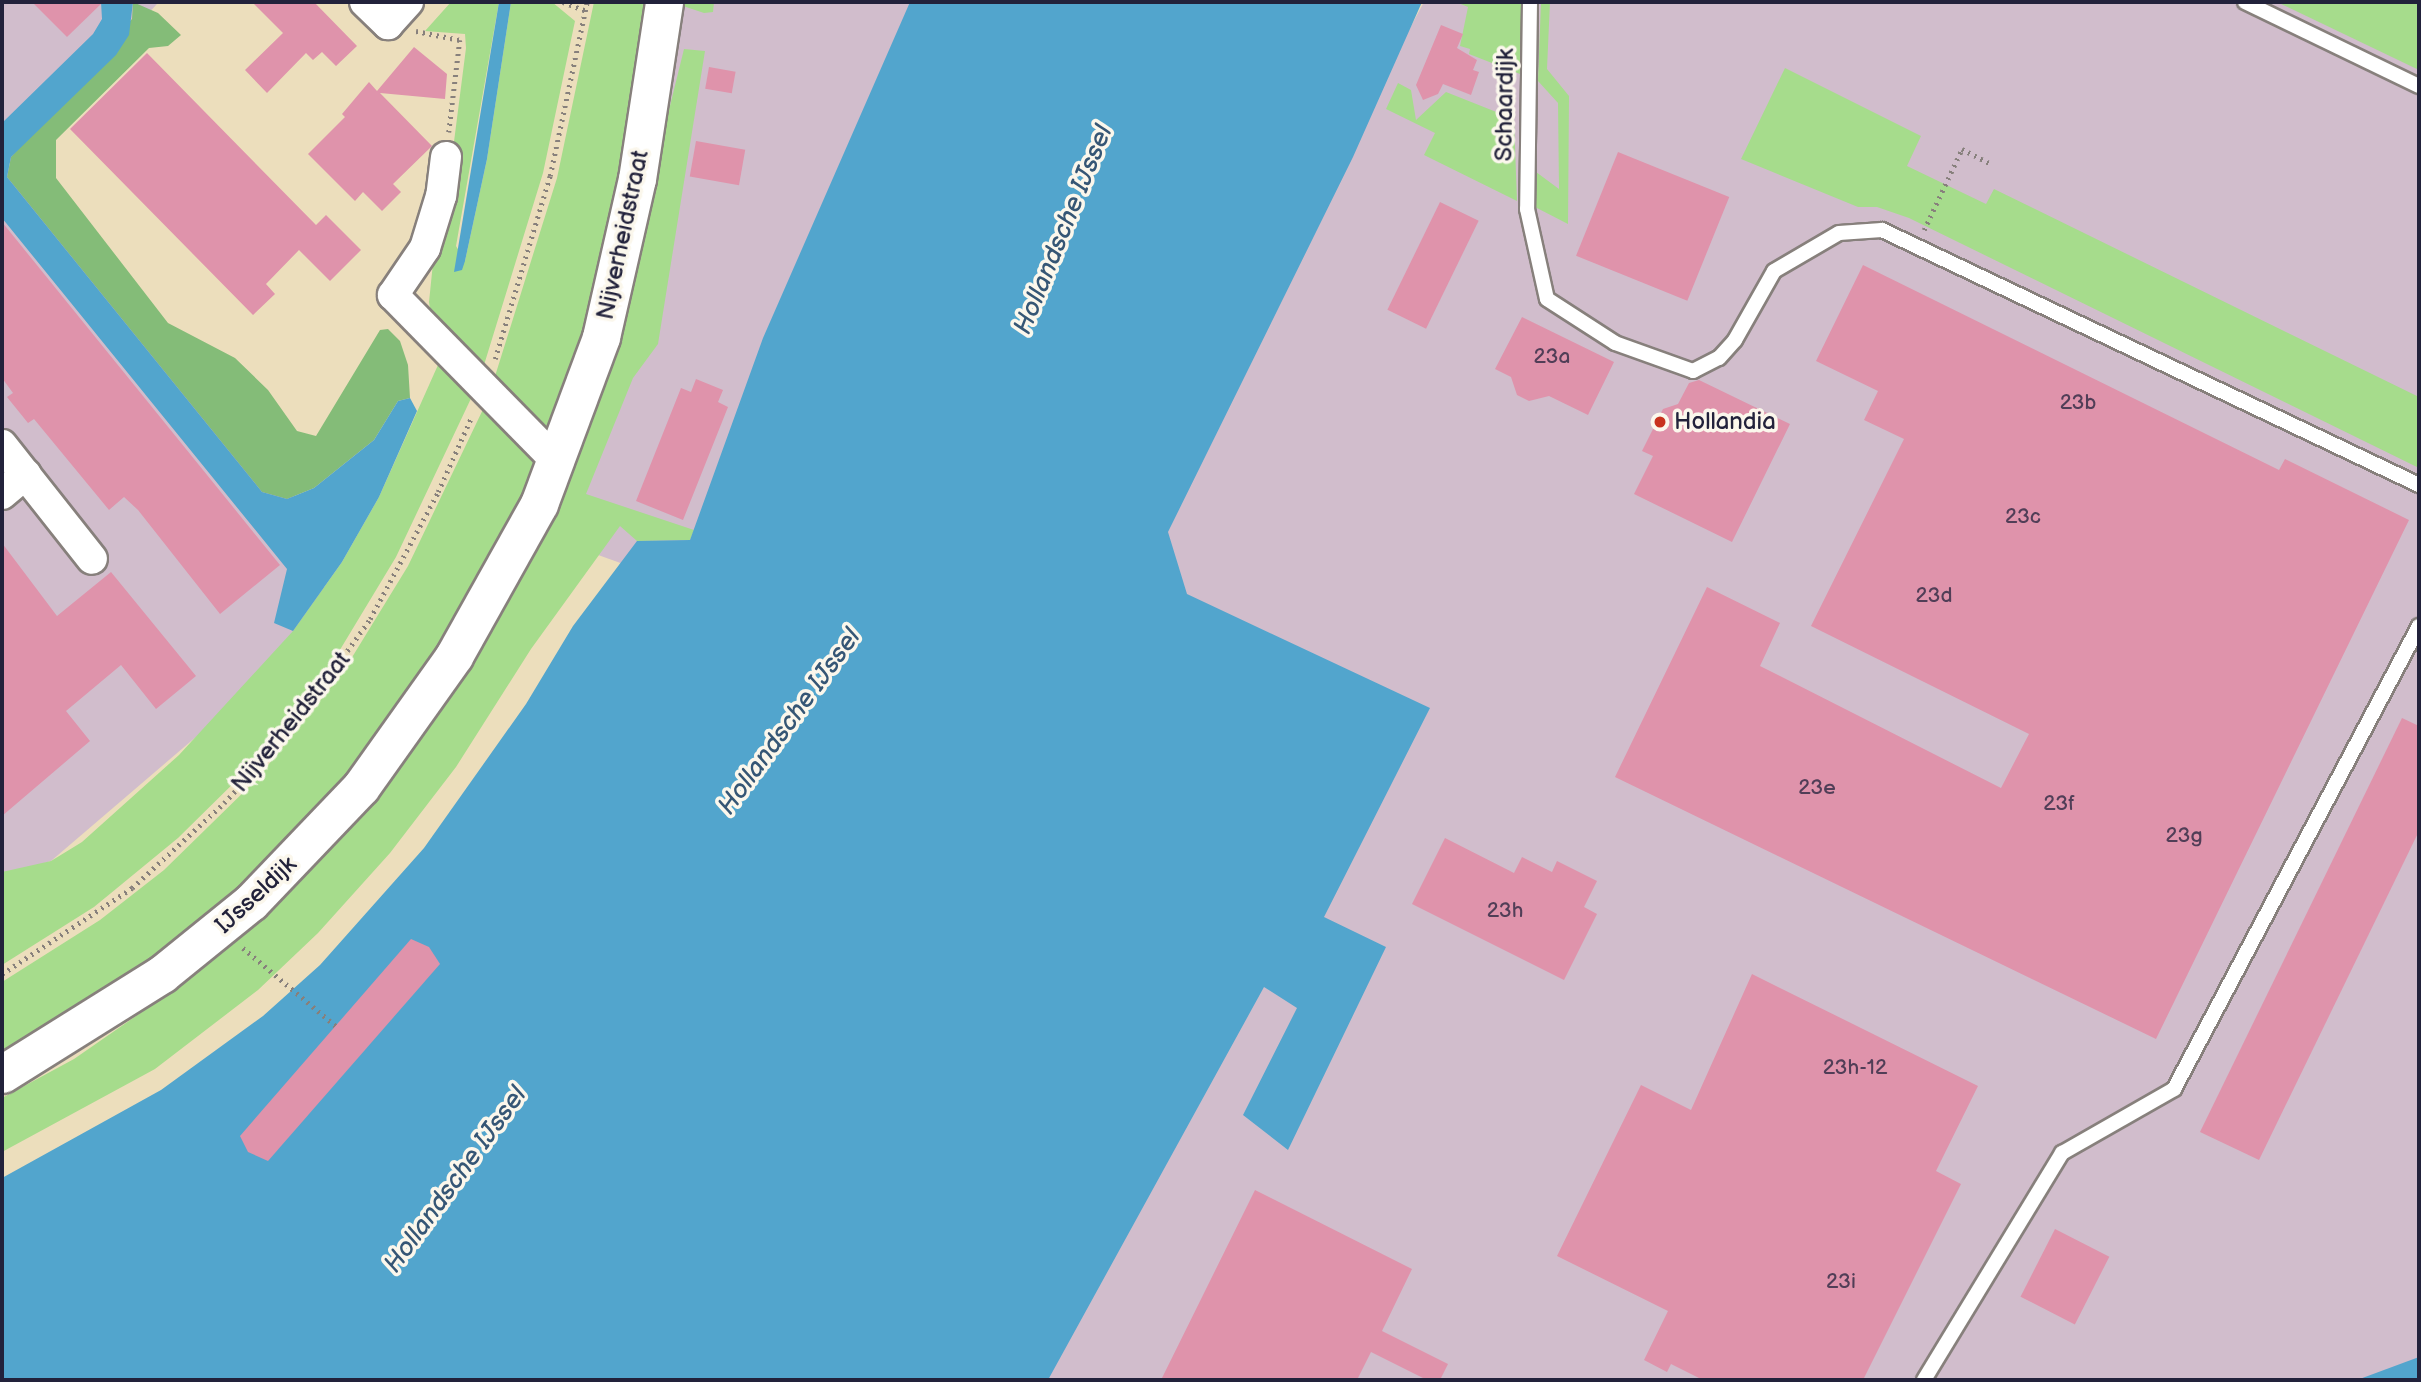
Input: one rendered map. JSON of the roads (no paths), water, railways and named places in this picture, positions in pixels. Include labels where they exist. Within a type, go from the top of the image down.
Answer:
[{"type":"street","points":[[365,2],[398,13]]},
{"type":"street","name":"Nijverheidstraat","points":[[454,656],[509,562],[557,462],[601,337],[619,268],[664,2]]},
{"type":"street","points":[[446,157],[441,196],[425,248],[393,295],[557,462]]},
{"type":"street","points":[[2,445],[92,559]]},
{"type":"street","points":[[2,494],[26,474]]},
{"type":"street","name":"IJsseldijk","points":[[2,1074],[108,1010],[221,929],[292,863],[361,787],[454,656]]},
{"type":"lane","name":"Schaardijk","points":[[1530,2],[1527,209],[1547,299],[1615,343],[1693,371],[1719,358],[1735,341],[1774,271],[1839,233],[1882,230],[2419,485]]},
{"type":"lane","points":[[2245,2],[2419,86]]},
{"type":"lane","points":[[1924,1380],[2062,1153],[2174,1089],[2419,626]]},
{"type":"water","points":[[101,2],[133,2],[129,35],[116,55],[11,157],[7,177],[262,492],[287,499],[314,488],[374,440],[398,401],[410,398],[417,411],[379,497],[342,562],[293,631],[274,623],[287,569],[2,218],[2,123],[93,34],[102,19]]},
{"type":"water","points":[[499,2],[511,2],[487,159],[465,261],[462,270],[454,272]]},
{"type":"water","name":"Hollandsche IJssel","points":[[910,2],[1422,2],[1353,157],[1168,532],[1187,594],[1430,708],[1324,917],[1386,947],[1288,1150],[1243,1115],[1297,1008],[1264,987],[1048,1380],[2,1380],[2,1178],[161,1090],[263,1016],[320,965],[424,848],[526,704],[573,626],[637,541],[690,540],[763,338]]},
{"type":"water","points":[[2419,1357],[2419,1380],[2357,1380]]},
{"type":"place","name":"Hollandia","points":[[1660,422]]}]
